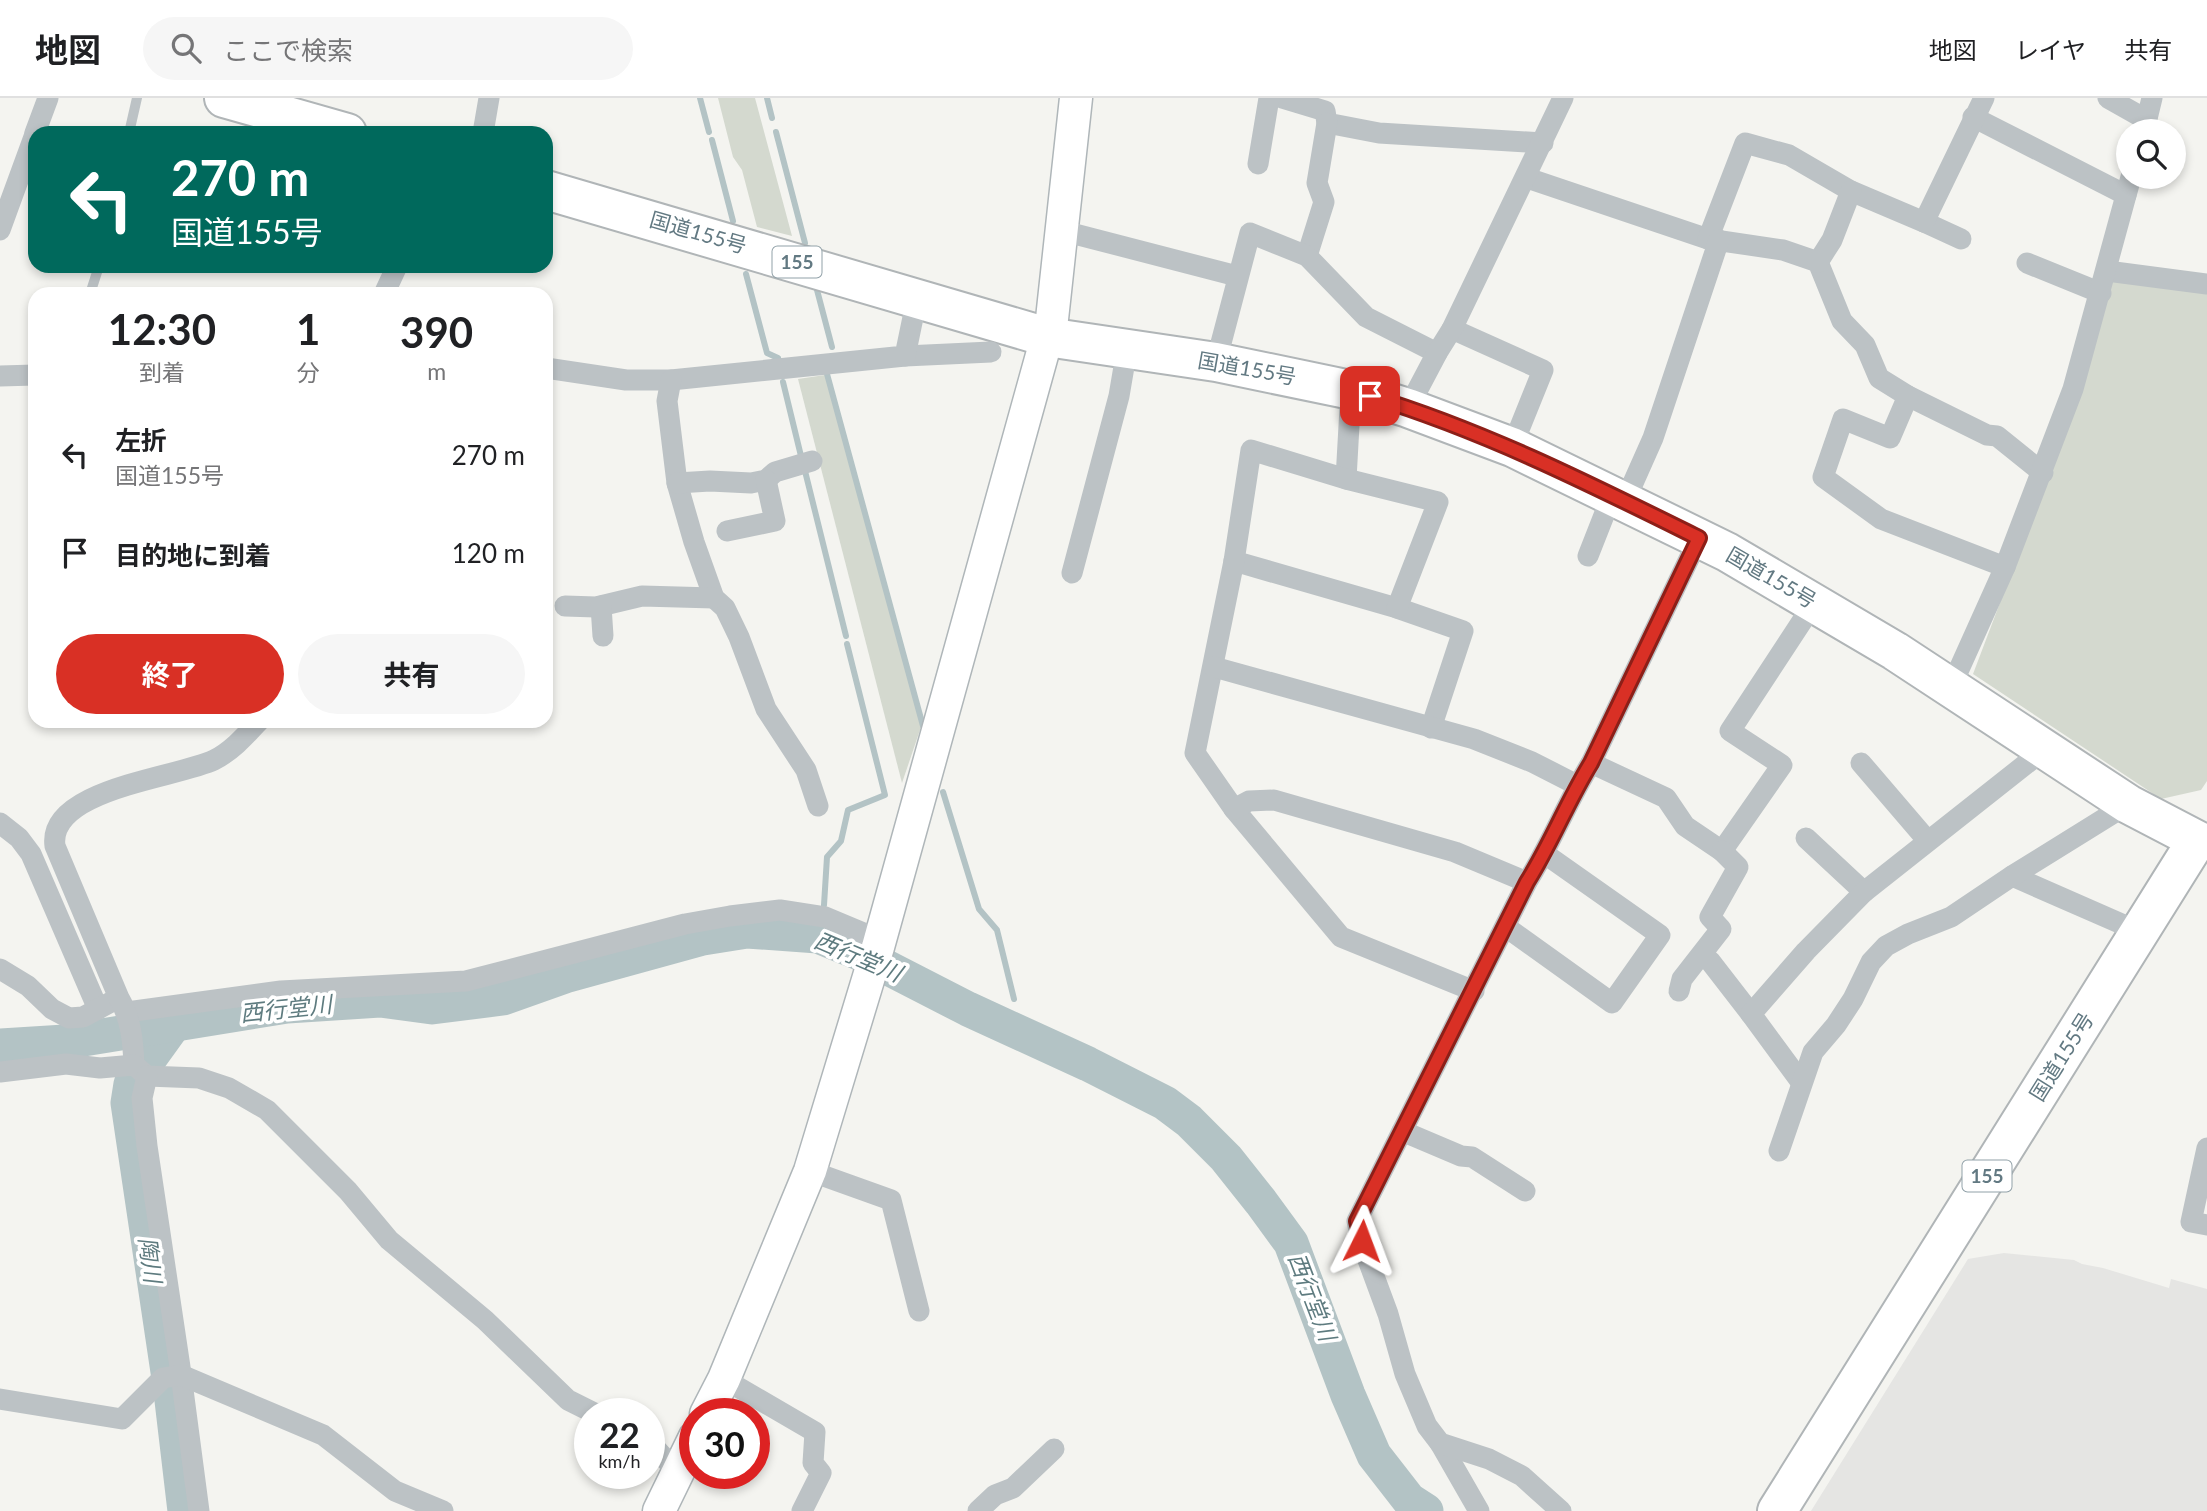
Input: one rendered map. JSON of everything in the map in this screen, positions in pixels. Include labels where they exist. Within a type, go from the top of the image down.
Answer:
[{"type":"highway","points":[[224,98],[322,126]]},
{"type":"highway","name":"国道155号","points":[[553,192],[1047,337],[1216,362],[1351,390],[1512,447],[1699,538],[1814,603],[1951,687],[2128,804],[2202,842],[2140,932],[1777,1511]]},
{"type":"street","points":[[38,126],[48,98]]},
{"type":"street","points":[[485,126],[489,98]]},
{"type":"street","points":[[714,1398],[810,1171],[879,944],[1052,319],[1076,98]]},
{"type":"street","points":[[1258,164],[1269,98]]},
{"type":"street","points":[[1282,98],[1325,111],[1327,123],[1317,183],[1324,202],[1307,256]]},
{"type":"street","points":[[1408,408],[1452,329],[1527,178],[1563,98]]},
{"type":"street","points":[[1923,222],[1984,98]]},
{"type":"street","points":[[2108,98],[2136,119]]},
{"type":"street","points":[[2147,119],[2152,98]]},
{"type":"street","points":[[1973,117],[2116,180]]},
{"type":"street","points":[[1327,123],[1379,134],[1543,143]]},
{"type":"street","points":[[1588,556],[1653,438],[1745,143],[1788,155],[1851,191],[1961,239]]},
{"type":"street","points":[[0,230],[28,153]]},
{"type":"street","points":[[1527,178],[1607,207],[1714,240],[1783,250],[1818,262],[1842,321],[1865,345],[1879,378],[1908,396],[1987,435],[1997,436],[2043,472]]},
{"type":"street","points":[[1951,687],[2005,566],[2073,389],[2128,189]]},
{"type":"street","points":[[1818,262],[1832,240],[1851,191]]},
{"type":"street","points":[[1063,231],[1237,276]]},
{"type":"street","points":[[1216,362],[1250,233],[1307,256],[1366,317],[1437,353]]},
{"type":"street","points":[[2028,263],[2101,293]]},
{"type":"street","points":[[2107,271],[2207,284]]},
{"type":"street","points":[[905,356],[916,298]]},
{"type":"street","points":[[1452,329],[1543,370],[1512,447]]},
{"type":"street","points":[[1072,573],[1119,396],[1127,349]]},
{"type":"street","points":[[553,369],[626,380],[671,380],[905,356],[991,352]]},
{"type":"street","points":[[0,376],[28,374]]},
{"type":"street","points":[[671,380],[667,401],[677,483],[694,542],[714,598],[725,608],[739,637],[766,709],[806,770],[818,806]]},
{"type":"street","points":[[1346,479],[1351,390]]},
{"type":"street","points":[[1908,396],[1890,438],[1843,419],[1823,477],[1881,519],[2005,566]]},
{"type":"street","points":[[1397,608],[1438,502],[1346,479],[1251,450],[1234,561],[1195,753],[1234,809],[1341,937],[1474,991]]},
{"type":"street","points":[[677,483],[766,480],[775,472],[812,461]]},
{"type":"street","points":[[727,531],[775,521],[766,480]]},
{"type":"street","points":[[1479,1511],[1440,1443],[1427,1426],[1405,1374],[1357,1221],[1527,882],[1545,854],[1577,785],[1591,763],[1699,538]]},
{"type":"street","points":[[1234,561],[1397,608],[1463,631],[1431,728]]},
{"type":"street","points":[[565,606],[601,606],[642,596],[714,598]]},
{"type":"street","points":[[1721,851],[1782,765],[1730,731],[1814,603]]},
{"type":"street","points":[[601,606],[603,636]]},
{"type":"street","points":[[1214,667],[1474,739],[1532,762],[1577,785]]},
{"type":"street","points":[[199,1511],[173,1377],[141,1070],[123,1005],[53,836],[61,820],[77,806],[120,788],[214,760],[237,744],[252,728]]},
{"type":"street","points":[[1751,1014],[1806,951],[1864,892],[2045,749]]},
{"type":"street","points":[[1591,763],[1666,798],[1685,826],[1721,851],[1738,867],[1710,917],[1721,929],[1682,979],[1679,991]]},
{"type":"street","points":[[1861,763],[1927,840]]},
{"type":"street","points":[[1234,809],[1249,801],[1274,800],[1455,852],[1527,882]]},
{"type":"street","points":[[1779,1151],[1800,1095],[1801,1082],[1812,1052],[1836,1026],[1871,962],[1886,946],[1951,917],[2128,804]]},
{"type":"street","points":[[0,823],[19,838],[31,854],[98,1009]]},
{"type":"street","points":[[1807,838],[1864,892]]},
{"type":"street","points":[[1506,927],[1612,1003],[1660,935],[1545,854]]},
{"type":"street","points":[[2012,876],[2140,932]]},
{"type":"street","points":[[0,969],[27,986],[52,1009],[69,1018],[83,1017],[98,1009],[123,1005],[281,991],[467,981],[685,925],[780,910],[825,917],[879,944]]},
{"type":"street","points":[[1710,961],[1801,1082]]},
{"type":"street","points":[[0,1072],[66,1064],[199,1078],[229,1088],[267,1110],[348,1191],[389,1240],[485,1320],[574,1403]]},
{"type":"street","points":[[1402,1131],[1461,1156],[1472,1157],[1525,1191]]},
{"type":"street","points":[[2207,1148],[2190,1222],[2207,1225]]},
{"type":"street","points":[[810,1171],[891,1200],[919,1311]]},
{"type":"street","points":[[0,1399],[122,1419],[173,1377]]},
{"type":"street","points":[[173,1377],[323,1435],[395,1490],[443,1511]]},
{"type":"street","points":[[724,1379],[816,1432],[813,1463],[821,1473],[802,1511]]},
{"type":"street","points":[[1440,1443],[1489,1459],[1522,1476],[1561,1511]]},
{"type":"street","points":[[978,1511],[995,1495],[1013,1488],[1054,1449]]},
{"type":"street","points":[[665,1459],[677,1472]]},
{"type":"street","points":[[659,1511],[679,1468]]},
{"type":"lane","points":[[131,126],[137,98]]},
{"type":"shaded area","points":[[718,98],[755,98],[792,236],[757,227],[742,170],[733,157]]},
{"type":"shaded area","points":[[2111,280],[2207,289],[2207,781],[2201,790],[2161,799],[1973,674],[2048,476]]},
{"type":"shaded area","points":[[825,375],[921,727],[902,783],[798,379]]},
{"type":"shaded area","points":[[2004,1253],[2074,1260],[2169,1288],[2171,1279],[2207,1289],[2207,1511],[1811,1511],[1968,1259]]},
{"type":"waterway","points":[[700,98],[709,132]]},
{"type":"waterway","points":[[767,98],[772,118]]},
{"type":"waterway","points":[[776,132],[805,243]]},
{"type":"waterway","points":[[712,140],[733,221]]},
{"type":"waterway","points":[[746,274],[767,353],[778,358]]},
{"type":"waterway","points":[[817,290],[832,347]]},
{"type":"waterway","points":[[827,374],[923,726]]},
{"type":"waterway","points":[[783,382],[801,456]]},
{"type":"waterway","points":[[805,471],[846,636]]},
{"type":"waterway","points":[[824,905],[827,857],[841,841],[848,810],[885,795],[847,644]]},
{"type":"waterway","points":[[943,792],[979,909],[997,930],[1014,999]]},
{"type":"waterway","name":"西行堂川","points":[[0,1046],[65,1042],[287,1006],[380,1000],[432,1007],[503,998],[565,976],[703,938],[747,931],[818,936],[857,952],[968,1009],[1088,1064],[1165,1103],[1189,1121],[1226,1158],[1291,1243],[1348,1395],[1374,1455],[1409,1500],[1426,1511]]},
{"type":"waterway","name":"陶川","points":[[175,1023],[131,1084],[128,1103],[171,1392],[185,1511]]},
{"type":"route","points":[[1362,1241],[1357,1221],[1527,882],[1545,854],[1577,785],[1591,763],[1699,538],[1512,447],[1370,396]]}]
